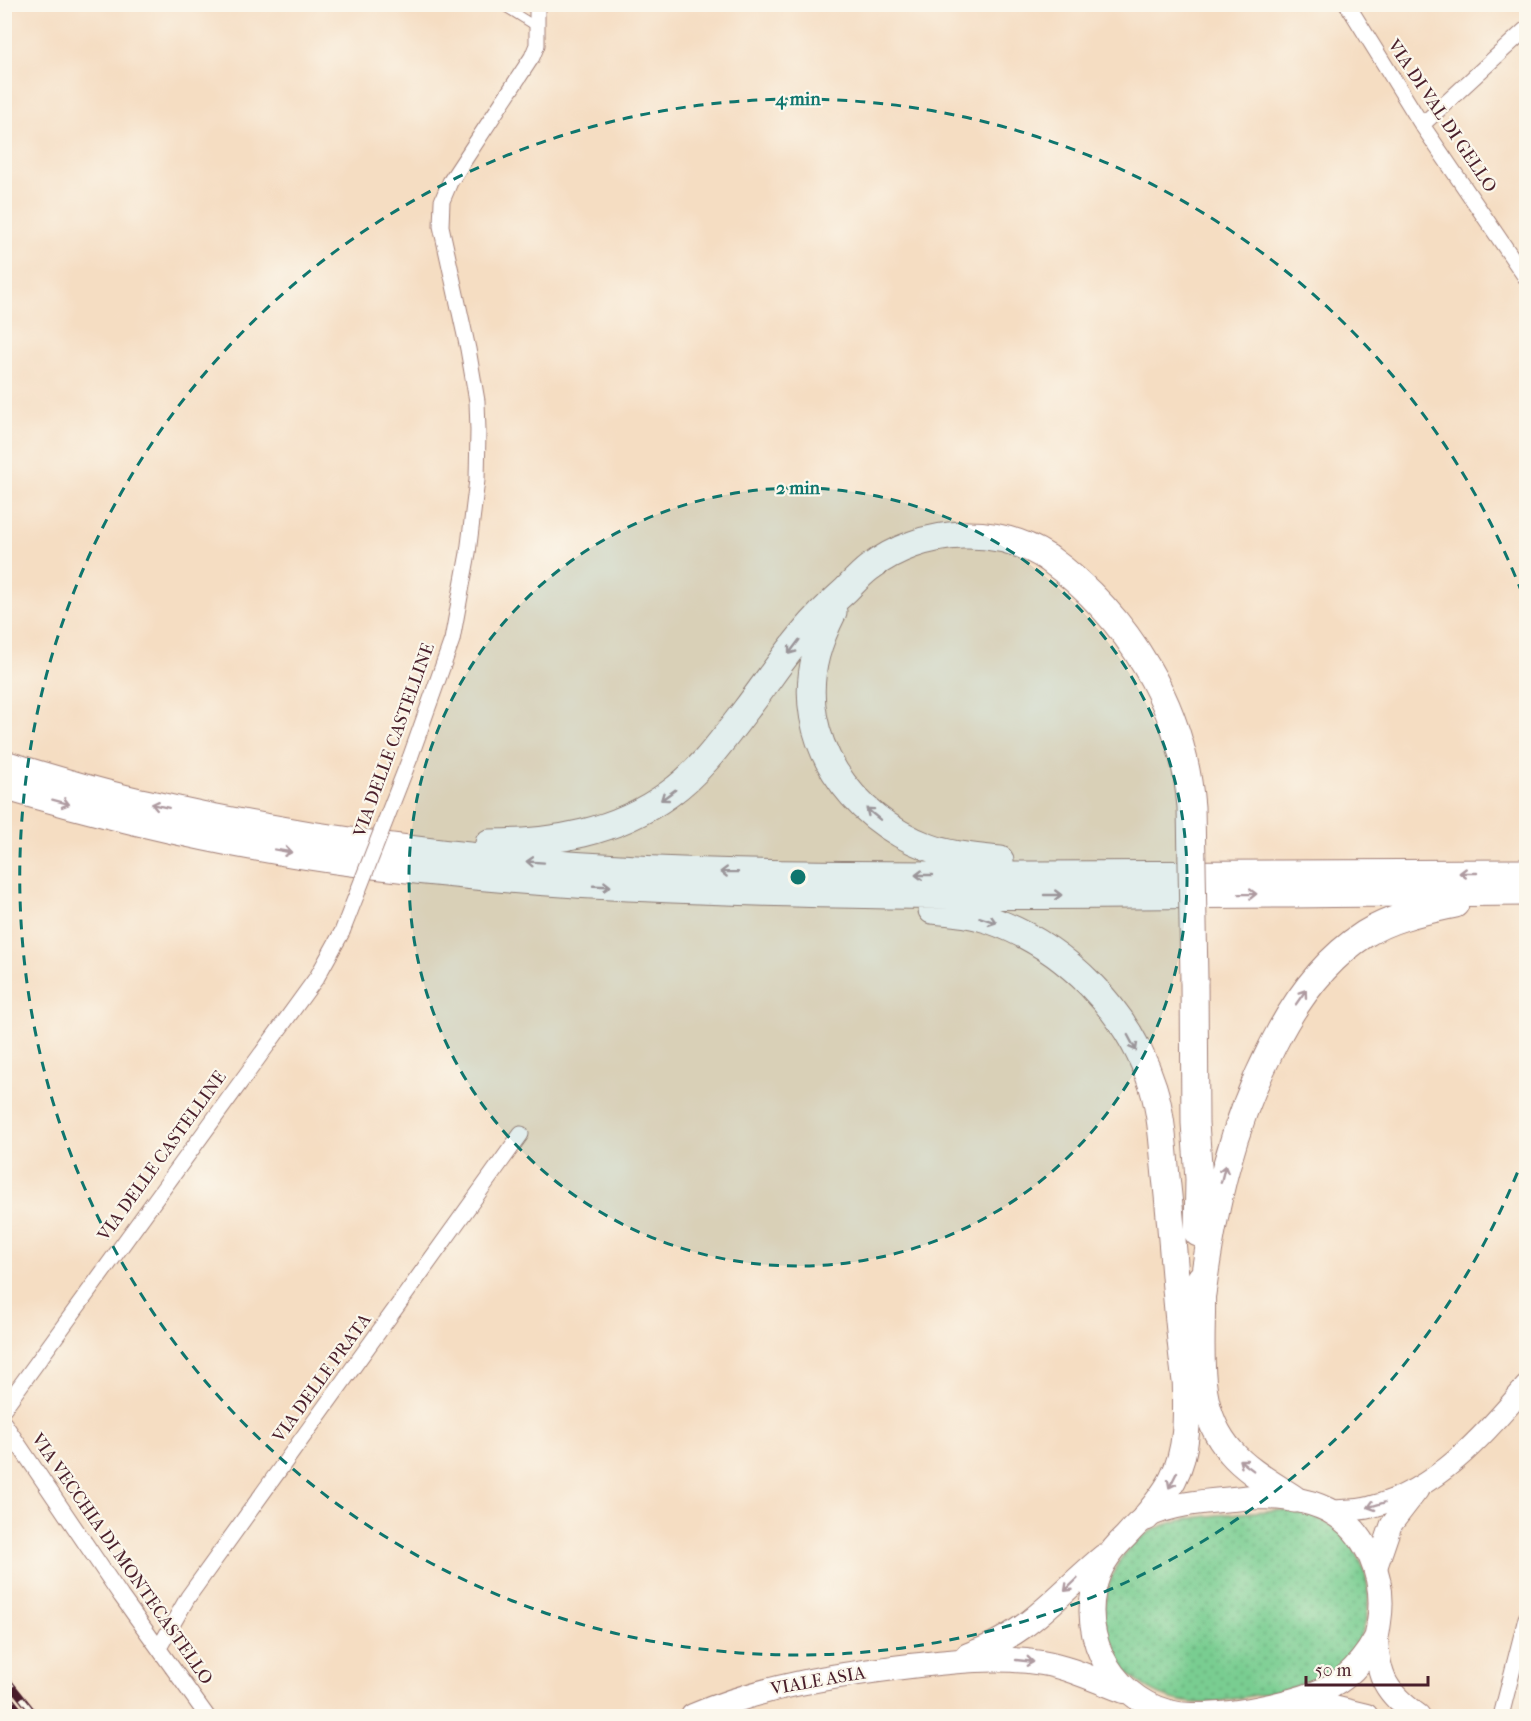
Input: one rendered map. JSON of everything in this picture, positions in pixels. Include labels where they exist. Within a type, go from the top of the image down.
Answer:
[{"type":"highway","points":[[412,849],[563,838],[607,827],[629,819],[650,807],[689,779],[704,763],[816,619],[860,576],[877,562],[896,552],[934,538],[955,535],[989,536],[1023,545],[1048,558],[1094,597],[1131,642],[1160,691],[1174,726],[1190,784],[1195,1123],[1202,1294],[1202,1378],[1209,1414],[1215,1430],[1227,1448],[1242,1462],[1294,1499]]},
{"type":"highway","points":[[847,589],[832,613],[821,639],[816,655],[812,692],[813,711],[821,747],[834,772],[852,796],[889,827],[927,847],[945,852],[963,856],[1151,874]]},
{"type":"highway","points":[[4,764],[141,802],[218,819],[412,849],[552,863],[722,872],[899,875],[1527,873]]},
{"type":"highway","points":[[4,786],[70,805],[225,841],[332,859],[464,876],[582,885],[785,893],[1094,895],[1527,893]]},
{"type":"highway","points":[[785,893],[967,914],[988,919],[1014,930],[1050,951],[1070,966],[1102,997],[1125,1030],[1141,1060],[1152,1087],[1159,1114],[1186,1381]]},
{"type":"highway","points":[[1202,1294],[1210,1233],[1244,1106],[1279,1033],[1309,984],[1340,952],[1365,934],[1386,923],[1425,910],[1527,893]]},
{"type":"highway","points":[[1146,1517],[1168,1488],[1179,1468],[1185,1440],[1190,1182],[1195,1123]]},
{"type":"main road","points":[[1329,1511],[1372,1507],[1420,1487],[1455,1461],[1527,1386]]},
{"type":"main road","points":[[1376,1569],[1391,1525],[1420,1487]]},
{"type":"main road","points":[[1376,1638],[1353,1669],[1335,1685],[1314,1695],[1271,1706],[1212,1715],[1168,1712],[1146,1704],[1130,1694],[1109,1670],[1094,1638],[1092,1602],[1097,1578],[1115,1547],[1146,1517],[1179,1506],[1252,1497],[1294,1499],[1329,1511],[1359,1537],[1376,1569],[1381,1604],[1376,1638],[1377,1659],[1384,1681],[1396,1698],[1418,1716]]},
{"type":"main road","name":"VIALE ASIA","points":[[946,1662],[987,1648],[1017,1632],[1035,1619],[1115,1547]]},
{"type":"main road","name":"VIALE ASIA","points":[[700,1713],[749,1695],[801,1682],[946,1662],[1002,1659],[1066,1668],[1130,1694]]},
{"type":"main road","points":[[1271,1706],[1321,1707],[1366,1716]]},
{"type":"street","name":"VIA DELLE CASTELLINE","points":[[4,1408],[317,977],[342,932],[410,758],[452,639],[468,553],[477,480],[477,401],[466,338],[441,226],[442,201],[450,182],[532,57],[537,45],[537,4]]},
{"type":"street","name":"VIA DI VAL DI GELLO","points":[[1347,4],[1422,125],[1527,278]]},
{"type":"street","points":[[1422,125],[1527,29]]},
{"type":"street","name":"VIA DELLE PRATA","points":[[159,1648],[188,1597],[521,1134]]},
{"type":"street","name":"VIA VECCHIA DI MONTECASTELLO","points":[[4,1423],[121,1596],[207,1716]]},
{"type":"street","points":[[1501,1716],[1527,1618]]},
{"type":"street","points":[[1130,1694],[1149,1716]]},
{"type":"lane","points":[[500,4],[538,28]]},
{"type":"green space","points":[[1275,1510],[1312,1515],[1342,1535],[1356,1552],[1365,1573],[1368,1595],[1367,1617],[1359,1639],[1347,1658],[1329,1673],[1304,1684],[1210,1703],[1184,1702],[1160,1695],[1139,1683],[1122,1666],[1111,1646],[1105,1624],[1105,1599],[1113,1573],[1124,1554],[1140,1538],[1165,1525],[1195,1518]]},
{"type":"railway","points":[[4,1676],[36,1716]]},
{"type":"railway","points":[[4,1692],[24,1716]]}]
